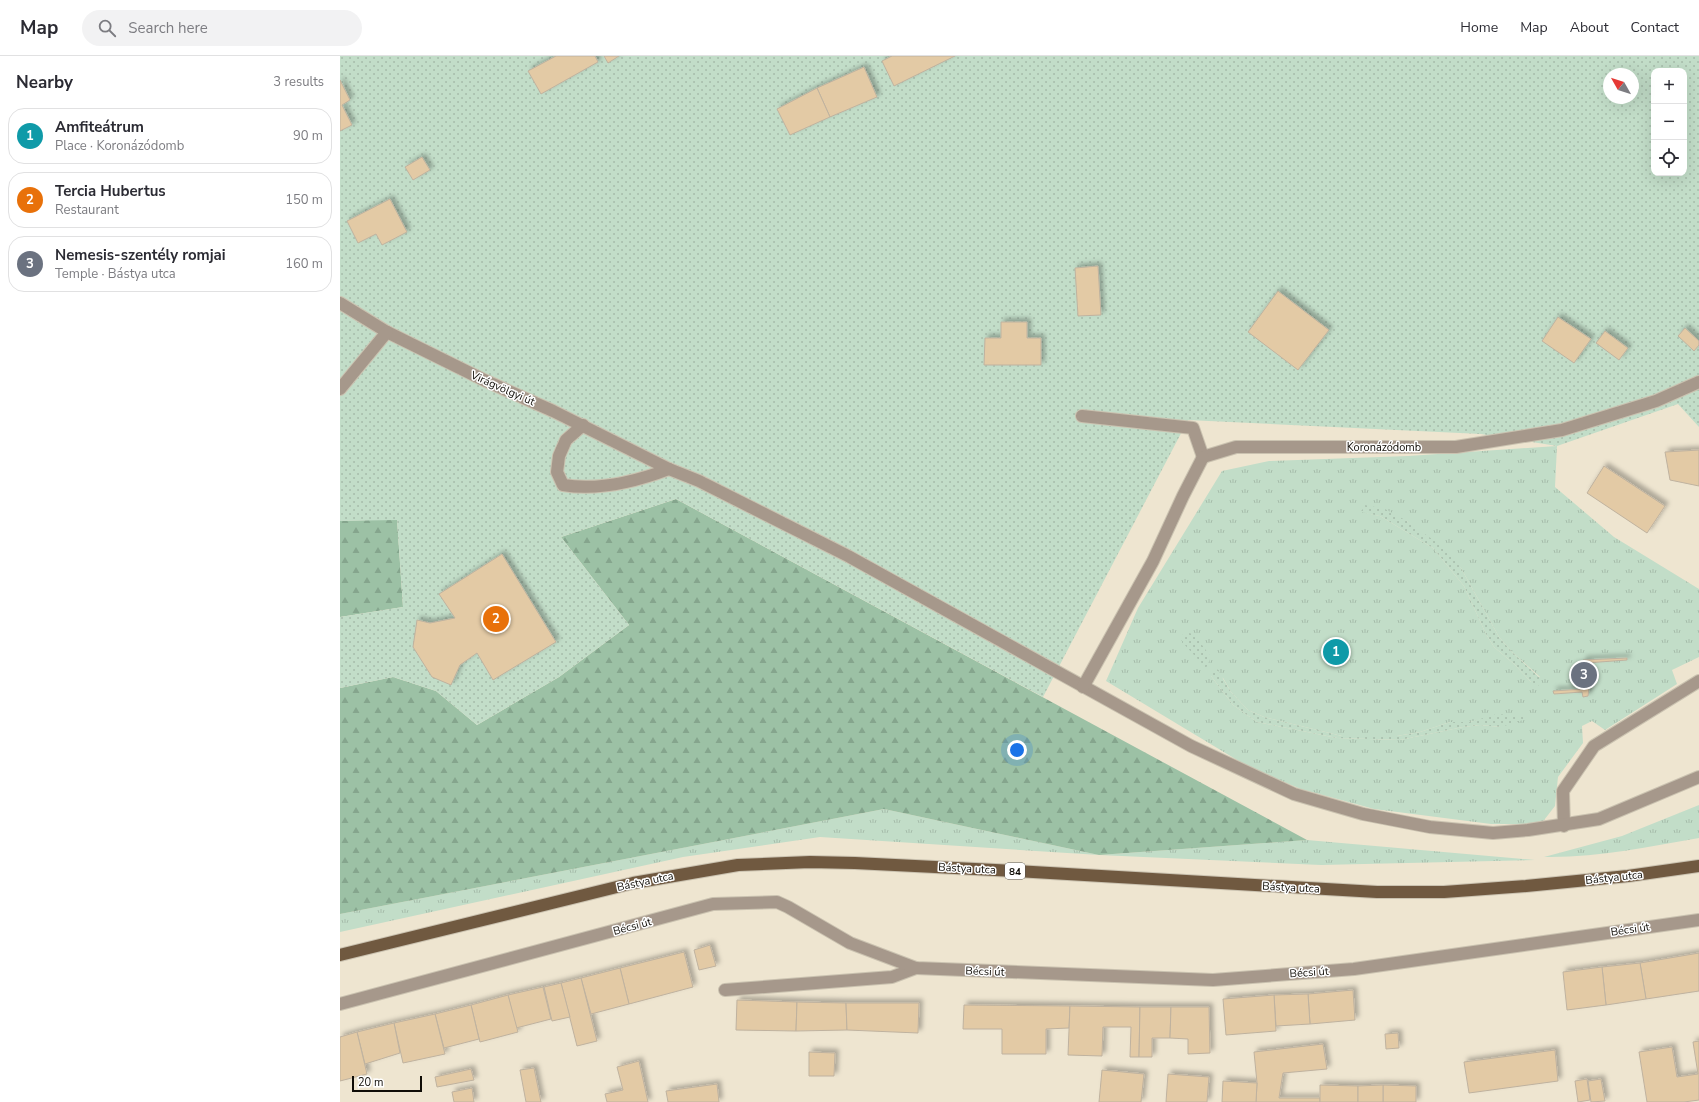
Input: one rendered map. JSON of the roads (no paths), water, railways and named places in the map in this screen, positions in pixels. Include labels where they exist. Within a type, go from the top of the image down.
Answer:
[{"type":"main road","name":"Bástya utca","points":[[340,955],[633,883],[738,865],[810,862],[855,863],[1377,892],[1444,892],[1620,877],[1699,866]]},
{"type":"street","name":"Virágvölgyi út","points":[[340,302],[387,332],[486,381],[553,410],[669,469],[699,481],[848,556],[1191,746],[1254,777],[1294,794],[1363,814],[1430,827],[1493,832],[1564,826],[1599,819],[1699,777]]},
{"type":"street","points":[[342,384],[387,332]]},
{"type":"street","name":"Koronázódomb","points":[[1203,457],[1236,447],[1456,446],[1562,430],[1656,401],[1699,382]]},
{"type":"street","points":[[1082,416],[1194,428],[1203,457],[1153,561],[1083,687]]},
{"type":"street","points":[[583,425],[566,440],[559,456],[557,472],[563,485],[580,488],[610,486],[669,469]]},
{"type":"street","points":[[1564,826],[1563,791],[1594,746],[1699,681]]},
{"type":"street","name":"Bécsi út","points":[[340,1004],[713,904],[777,902],[850,943],[916,968],[1213,980],[1354,969],[1699,920]]},
{"type":"street","name":"Bécsi út","points":[[726,990],[892,978],[916,968]]},
{"type":"place","name":"Tercia Hubertus","points":[[496,619]]},
{"type":"place","name":"Amfiteátrum","points":[[1336,652]]},
{"type":"place","name":"Nemesis-szentély romjai","points":[[1584,675]]}]
